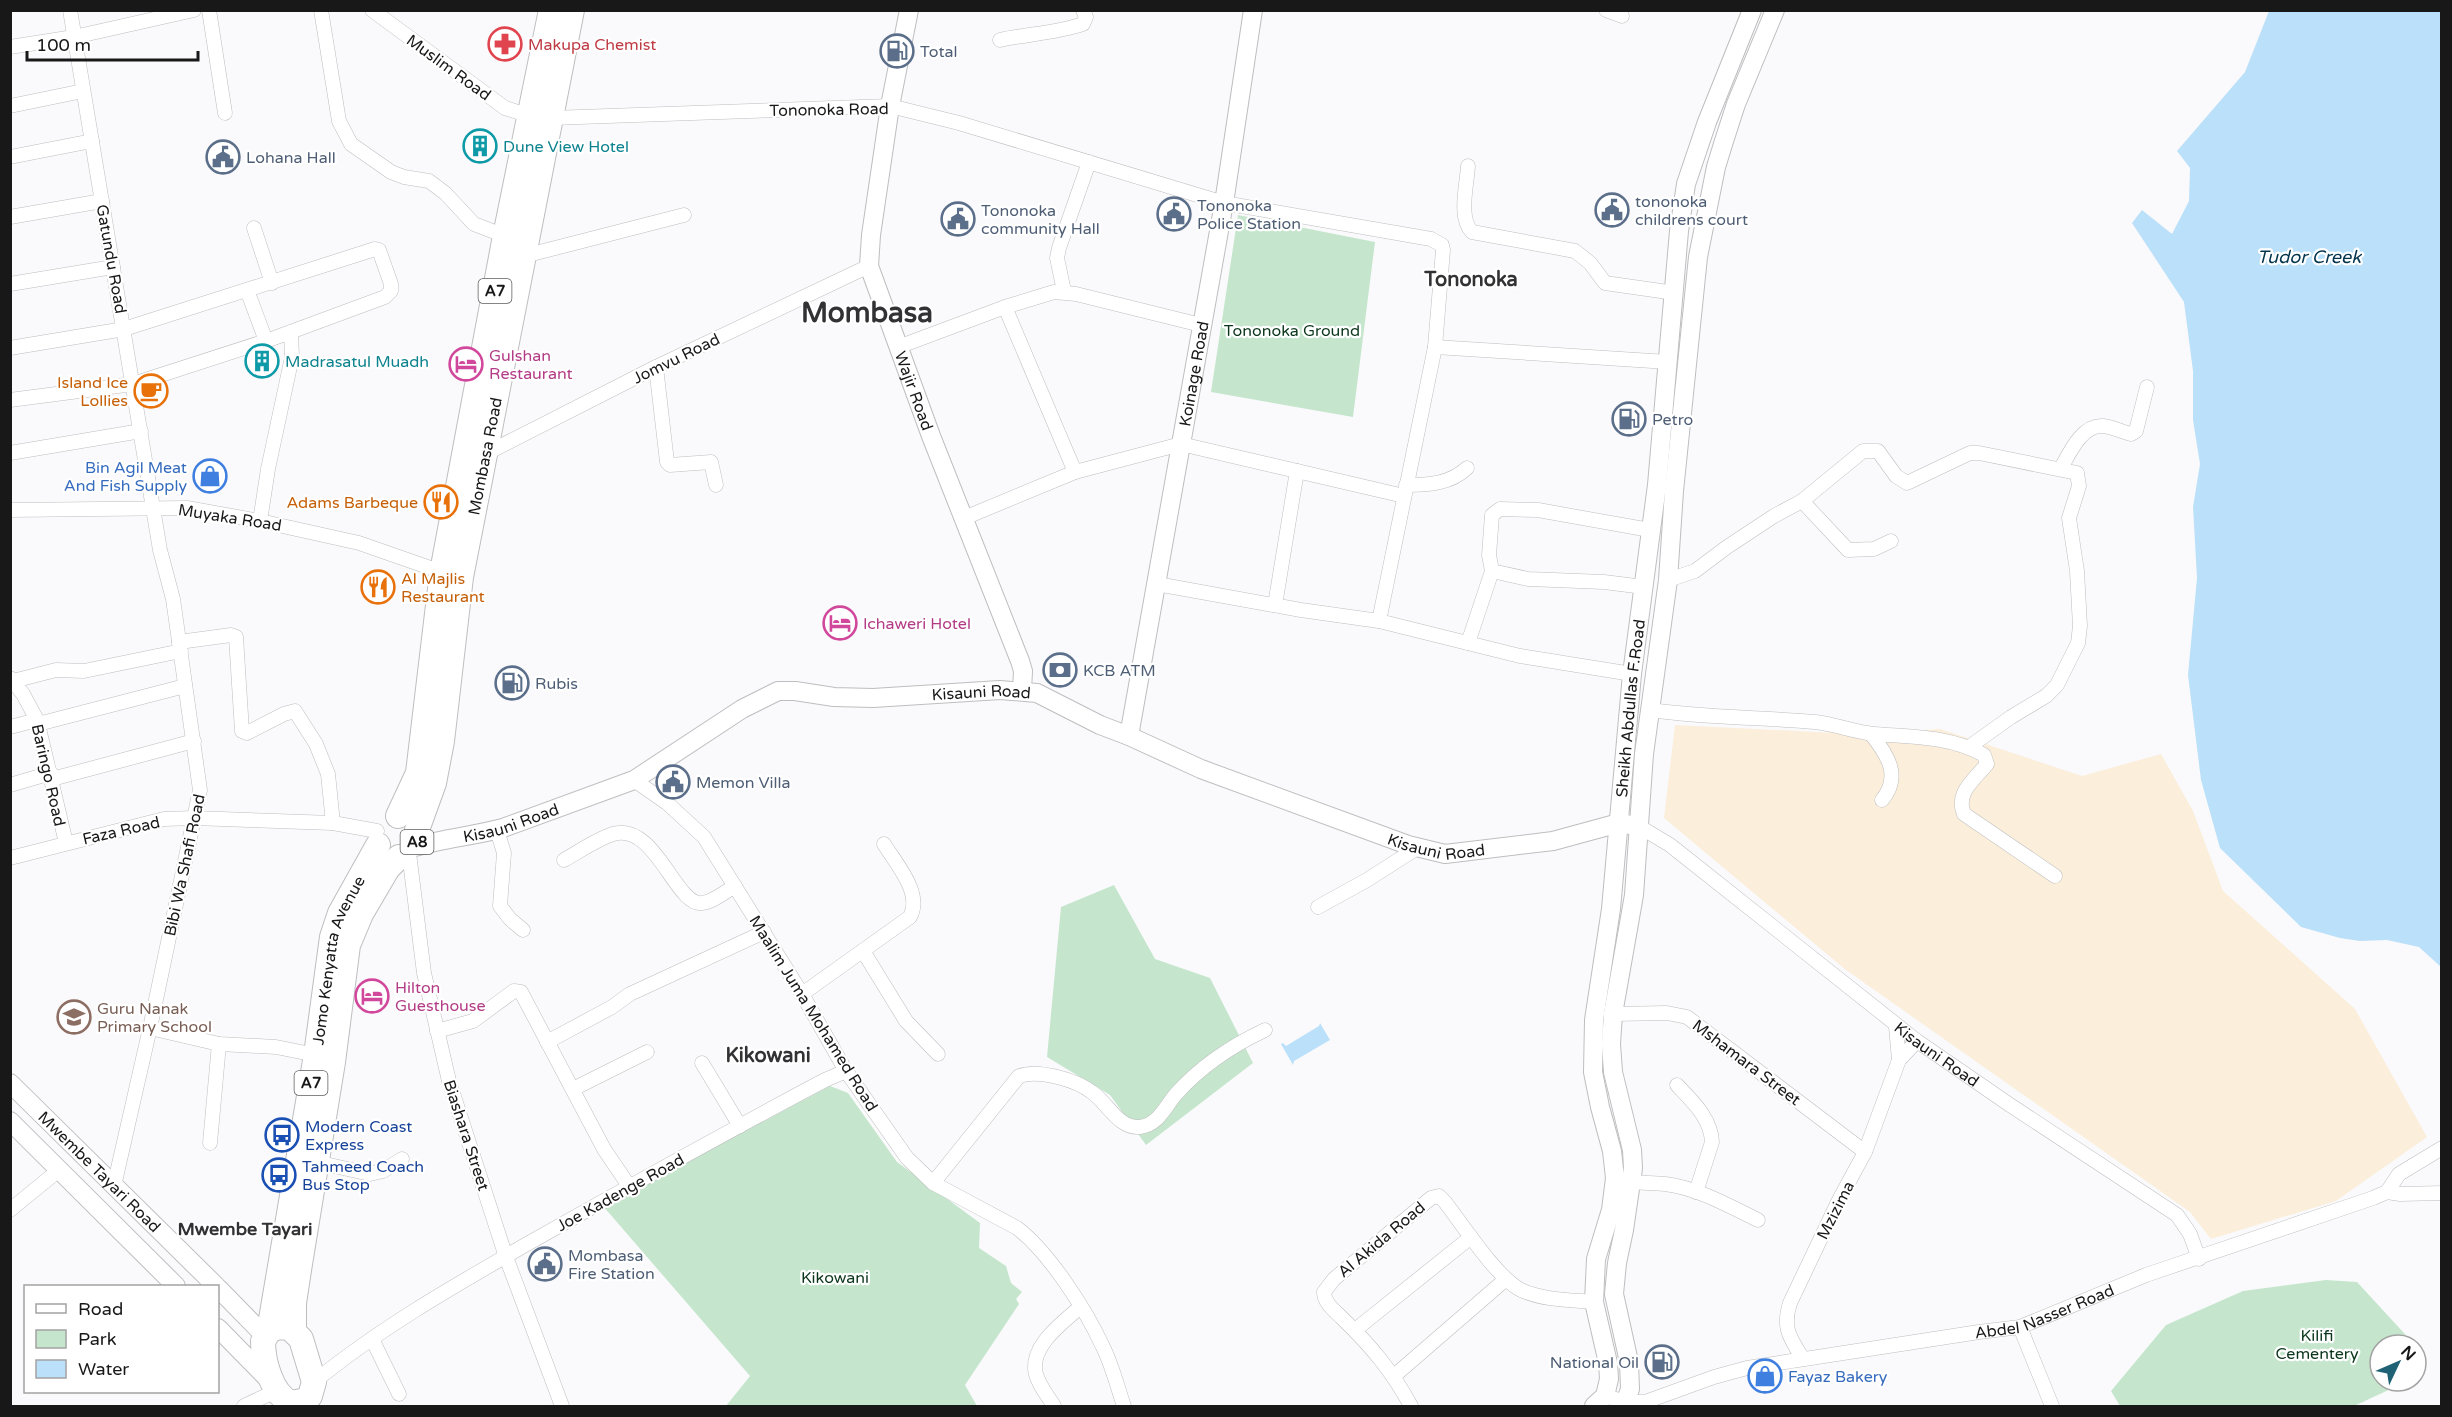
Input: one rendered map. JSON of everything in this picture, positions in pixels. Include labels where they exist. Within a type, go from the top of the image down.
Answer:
[{"type":"highway","name":"Mombasa Road","points":[[399,840],[435,783],[461,577],[524,256],[551,10]]},
{"type":"highway","name":"Mombasa Road","points":[[294,1331],[294,1303],[333,1062],[350,938],[388,868],[399,840],[418,773],[442,572],[505,236],[572,10]]},
{"type":"highway","name":"Jomo Kenyatta Avenue","points":[[284,1396],[263,1348],[316,1055],[335,926],[399,840]]},
{"type":"highway","points":[[267,1333],[273,1328],[286,1327],[294,1331],[301,1339],[316,1393],[306,1400],[284,1396]]},
{"type":"street","name":"Gatundu Road","points":[[70,10],[154,507]]},
{"type":"street","points":[[10,47],[74,37],[194,10]]},
{"type":"street","points":[[209,10],[225,113]]},
{"type":"street","points":[[321,10],[339,121],[351,144],[391,172],[404,177],[429,181],[445,193],[474,224],[505,236]]},
{"type":"street","name":"Muslim Road","points":[[372,10],[505,108],[539,126]]},
{"type":"street","name":"Wajir Road","points":[[909,10],[890,106],[871,235],[869,266],[898,347],[1020,660],[1023,671],[1022,690]]},
{"type":"street","points":[[1000,40],[1083,24],[1086,17],[1083,10]]},
{"type":"street","name":"Koinage Road","points":[[1129,736],[1224,203],[1253,10]]},
{"type":"street","points":[[1606,10],[1622,16]]},
{"type":"street","name":"Sheikh Abdullas F.Road","points":[[1600,1401],[1610,1371],[1594,1302],[1596,1259],[1611,1210],[1616,1178],[1612,1151],[1596,1090],[1593,1056],[1594,1020],[1611,909],[1632,674],[1657,485],[1679,231],[1686,184],[1707,122],[1752,10]]},
{"type":"street","name":"Sheikh Abdullas F.Road","points":[[1625,1404],[1630,1389],[1629,1362],[1614,1294],[1617,1263],[1632,1182],[1632,1150],[1613,1072],[1611,1044],[1613,1014],[1634,895],[1644,754],[1652,710],[1668,580],[1674,490],[1698,257],[1716,167],[1736,104],[1775,10]]},
{"type":"street","points":[[10,106],[83,91]]},
{"type":"street","name":"Tononoka Road","points":[[539,126],[890,106],[959,123],[1224,203],[1431,239],[1442,245],[1443,256],[1435,347]]},
{"type":"street","points":[[10,157],[92,141]]},
{"type":"street","points":[[1064,291],[1057,258],[1089,162]]},
{"type":"street","points":[[1468,166],[1464,216],[1472,232],[1575,251],[1590,263],[1605,283],[1675,293]]},
{"type":"street","points":[[10,217],[102,201]]},
{"type":"street","points":[[524,256],[684,215]]},
{"type":"street","points":[[254,228],[272,283]]},
{"type":"street","points":[[10,348],[124,329],[379,249],[391,285],[389,294],[291,332],[133,384],[10,400]]},
{"type":"street","name":"Jomvu Road","points":[[485,454],[656,367],[869,266]]},
{"type":"street","points":[[10,284],[113,267]]},
{"type":"street","points":[[248,290],[266,341]]},
{"type":"street","points":[[898,347],[1054,291],[1064,291],[1201,325]]},
{"type":"street","points":[[1005,307],[1075,472]]},
{"type":"street","points":[[260,521],[268,469],[292,357],[291,332]]},
{"type":"street","points":[[1379,621],[1435,347],[1668,362]]},
{"type":"street","points":[[656,367],[667,462],[670,465],[711,462],[716,485]]},
{"type":"street","points":[[2061,468],[2075,444],[2093,427],[2105,426],[2131,434],[2136,431],[2147,387]]},
{"type":"street","points":[[10,453],[141,431]]},
{"type":"street","points":[[964,518],[1075,472],[1180,444],[1298,471],[1405,490],[1459,476],[1467,468]]},
{"type":"street","points":[[1668,580],[1695,572],[1727,547],[1774,516],[1802,501],[1863,451],[1878,451],[1896,476],[1907,483],[1970,453],[2061,468],[2078,473],[2079,479],[2069,518],[2078,571],[2080,626],[2078,643],[2057,685],[2051,691],[1969,747]]},
{"type":"street","points":[[1275,605],[1298,471]]},
{"type":"street","points":[[1802,501],[1848,550],[1874,549],[1891,541]]},
{"type":"street","name":"Bibi Wa Shafi Road","points":[[114,1186],[150,1028],[200,784],[180,646],[154,507]]},
{"type":"street","name":"Muyaka Road","points":[[10,510],[187,508],[260,521],[359,543],[442,572]]},
{"type":"street","points":[[1468,643],[1492,572],[1489,555],[1492,515],[1496,509],[1538,510],[1650,530]]},
{"type":"street","points":[[1492,572],[1528,579],[1604,582],[1644,587]]},
{"type":"street","points":[[1157,584],[1379,621],[1520,656],[1632,674]]},
{"type":"street","points":[[12,680],[56,670],[84,671],[180,646],[231,635],[236,637],[241,730],[247,733],[284,714],[295,711],[316,744],[328,774],[333,823]]},
{"type":"street","name":"Baringo Road","points":[[12,680],[38,722],[66,843]]},
{"type":"street","points":[[10,727],[185,686]]},
{"type":"street","name":"Kisauni Road","points":[[399,840],[442,839],[497,830],[634,780],[742,709],[778,692],[795,691],[834,697],[873,698],[1022,690],[1037,693],[1100,725],[1201,769],[1417,848],[1445,854],[1553,841],[1619,823],[1639,835],[1670,845],[1896,1026],[2010,1106],[2177,1215],[2190,1234],[2199,1259]]},
{"type":"street","points":[[1652,710],[1679,714],[1814,722],[1843,726],[1871,734],[1922,736],[1969,747],[1984,755],[1987,764],[1960,797],[1960,805],[1964,814],[2055,876]]},
{"type":"street","points":[[1871,734],[1888,756],[1892,772],[1890,788],[1882,800]]},
{"type":"street","points":[[10,785],[194,741]]},
{"type":"street","name":"Maalim Juma Mohamed Road","points":[[634,780],[667,802],[704,837],[802,994],[846,1071],[908,1158],[933,1183],[988,1211],[1027,1236],[1050,1262],[1101,1342],[1124,1407]]},
{"type":"street","name":"Faza Road","points":[[10,858],[164,819],[333,823],[399,840]]},
{"type":"street","points":[[497,830],[504,853],[500,906],[523,930]]},
{"type":"street","points":[[1586,832],[1618,843],[1639,835]]},
{"type":"street","points":[[564,860],[615,833],[634,836],[653,852],[686,897],[694,902],[703,903],[735,886]]},
{"type":"street","name":"Biashara Street","points":[[399,840],[424,973],[449,1081],[506,1257],[562,1407]]},
{"type":"street","points":[[802,994],[910,917],[915,904],[908,882],[884,844]]},
{"type":"street","points":[[1318,907],[1367,880],[1417,848]]},
{"type":"street","points":[[548,1042],[612,1007],[630,994],[764,932]]},
{"type":"street","points":[[863,951],[906,1021],[938,1054]]},
{"type":"street","points":[[437,1031],[473,1021],[518,991],[521,992],[604,1149],[629,1186]]},
{"type":"street","name":"Mshamara Street","points":[[1613,1014],[1667,1013],[1687,1017],[1866,1152]]},
{"type":"street","points":[[1896,1026],[1899,1060]]},
{"type":"street","points":[[150,1028],[219,1044],[276,1047],[316,1055]]},
{"type":"street","points":[[933,1183],[1020,1076],[1037,1073],[1079,1085],[1098,1097],[1124,1124],[1140,1127],[1158,1118],[1177,1094],[1219,1056],[1238,1042],[1264,1030]]},
{"type":"street","points":[[1899,1060],[1917,1041]]},
{"type":"street","points":[[210,1143],[219,1044]]},
{"type":"street","points":[[573,1089],[647,1052]]},
{"type":"street","name":"Mzizima","points":[[1803,1359],[1788,1335],[1786,1317],[1790,1303],[1839,1200],[1866,1152],[1899,1060]]},
{"type":"street","points":[[702,1063],[740,1126]]},
{"type":"street","name":"Joe Kadenge Road","points":[[316,1393],[338,1362],[472,1275],[629,1186],[846,1071]]},
{"type":"street","points":[[1677,1085],[1707,1121],[1712,1136],[1696,1192]]},
{"type":"street","name":"Mwembe Tayari Road","points":[[12,1088],[214,1285]]},
{"type":"street","name":"Mwembe Tayari Road","points":[[10,1121],[174,1285]]},
{"type":"street","name":"Abdel Nasser Road","points":[[1625,1404],[1652,1400],[1714,1377],[1747,1368],[2020,1327],[2146,1275],[2342,1210],[2387,1192],[2399,1174],[2442,1148]]},
{"type":"street","points":[[316,1162],[370,1174],[383,1171],[402,1159]]},
{"type":"street","points":[[10,1210],[59,1170]]},
{"type":"street","points":[[1632,1182],[1667,1184],[1696,1192],[1758,1220]]},
{"type":"street","points":[[2387,1192],[2442,1193]]},
{"type":"street","name":"Al Akida Road","points":[[1411,1407],[1394,1376],[1355,1330],[1328,1304],[1324,1296],[1326,1287],[1422,1204],[1437,1196],[1445,1202],[1471,1237]]},
{"type":"street","points":[[117,1228],[136,1207]]},
{"type":"street","points":[[1355,1330],[1471,1237],[1518,1289],[1594,1302]]},
{"type":"street","points":[[1394,1376],[1506,1278]]},
{"type":"street","name":"Mwembe Tayari Road","points":[[219,1290],[267,1333]]},
{"type":"street","points":[[1054,1407],[1036,1374],[1036,1360],[1048,1338],[1080,1307]]},
{"type":"street","points":[[2020,1327],[2052,1407]]},
{"type":"street","points":[[219,1329],[284,1396],[244,1407]]},
{"type":"street","points":[[372,1339],[399,1394]]},
{"type":"street","points":[[306,1356],[338,1362]]},
{"type":"street","points":[[1600,1401],[1625,1404]]},
{"type":"shaded area","points":[[1675,725],[1857,734],[1940,729],[2082,776],[2161,754],[2193,811],[2223,891],[2355,1009],[2427,1137],[2336,1201],[2211,1239],[2190,1212],[1846,970],[1664,818]]},
{"type":"green space","name":"Tononoka Ground","points":[[1238,215],[1375,242],[1353,417],[1211,392]]},
{"type":"green space","points":[[1114,885],[1155,959],[1210,978],[1253,1063],[1146,1145],[1110,1095],[1047,1057],[1061,907]]},
{"type":"green space","name":"Kikowani","points":[[830,1086],[848,1093],[897,1162],[980,1223],[979,1248],[1006,1266],[1011,1283],[1022,1292],[1016,1299],[1019,1304],[965,1385],[977,1406],[726,1406],[750,1376],[603,1206]]},
{"type":"green space","name":"Kilifi Cementery","points":[[2326,1280],[2357,1282],[2404,1333],[2368,1333],[2368,1393],[2382,1393],[2354,1406],[2120,1406],[2111,1391],[2166,1325],[2243,1291]]},
{"type":"water","name":"Tudor Creek","points":[[2269,11],[2441,11],[2441,967],[2419,947],[2387,940],[2360,941],[2340,938],[2301,927],[2220,848],[2201,780],[2188,675],[2197,578],[2193,507],[2200,464],[2193,420],[2193,371],[2184,302],[2132,223],[2142,210],[2172,234],[2189,201],[2190,168],[2177,151],[2245,72]]},
{"type":"water","points":[[1320,1023],[1330,1040],[1294,1061],[1293,1065],[1281,1044],[1286,1046],[1319,1026]]},
{"type":"place","name":"Makupa Chemist","points":[[505,44]]},
{"type":"place","name":"Total","points":[[897,51]]},
{"type":"place","name":"Dune View Hotel","points":[[480,146]]},
{"type":"place","name":"Lohana Hall","points":[[223,157]]},
{"type":"place","name":"tononoka childrens court","points":[[1612,210]]},
{"type":"place","name":"Tononoka Police Station","points":[[1174,214]]},
{"type":"place","name":"Tononoka community Hall","points":[[958,219]]},
{"type":"place","name":"Madrasatul Muadh","points":[[262,361]]},
{"type":"place","name":"Gulshan Restaurant","points":[[466,364]]},
{"type":"place","name":"Island Ice Lollies","points":[[151,391]]},
{"type":"place","name":"Petro","points":[[1629,419]]},
{"type":"place","name":"Bin Agil Meat And Fish Supply","points":[[210,476]]},
{"type":"place","name":"Adams Barbeque","points":[[441,502]]},
{"type":"place","name":"Al Majlis Restaurant","points":[[378,587]]},
{"type":"place","name":"Ichaweri Hotel","points":[[840,623]]},
{"type":"place","name":"KCB ATM","points":[[1060,670]]},
{"type":"place","name":"Rubis","points":[[512,683]]},
{"type":"place","name":"Memon Villa","points":[[673,782]]},
{"type":"place","name":"Hilton Guesthouse","points":[[372,996]]},
{"type":"place","name":"Guru Nanak Primary School","points":[[74,1017]]},
{"type":"place","name":"Modern Coast Express","points":[[282,1135]]},
{"type":"place","name":"Tahmeed Coach Bus Stop","points":[[279,1175]]},
{"type":"place","name":"Mombasa Fire Station","points":[[545,1264]]},
{"type":"place","name":"National Oil","points":[[1662,1362]]},
{"type":"place","name":"Fayaz Bakery","points":[[1765,1376]]},
{"type":"district","name":"Tononoka","points":[[1471,279]]},
{"type":"district","name":"Mombasa","points":[[867,312]]},
{"type":"district","name":"Kikowani","points":[[768,1055]]},
{"type":"district","name":"Mwembe Tayari","points":[[245,1229]]}]
